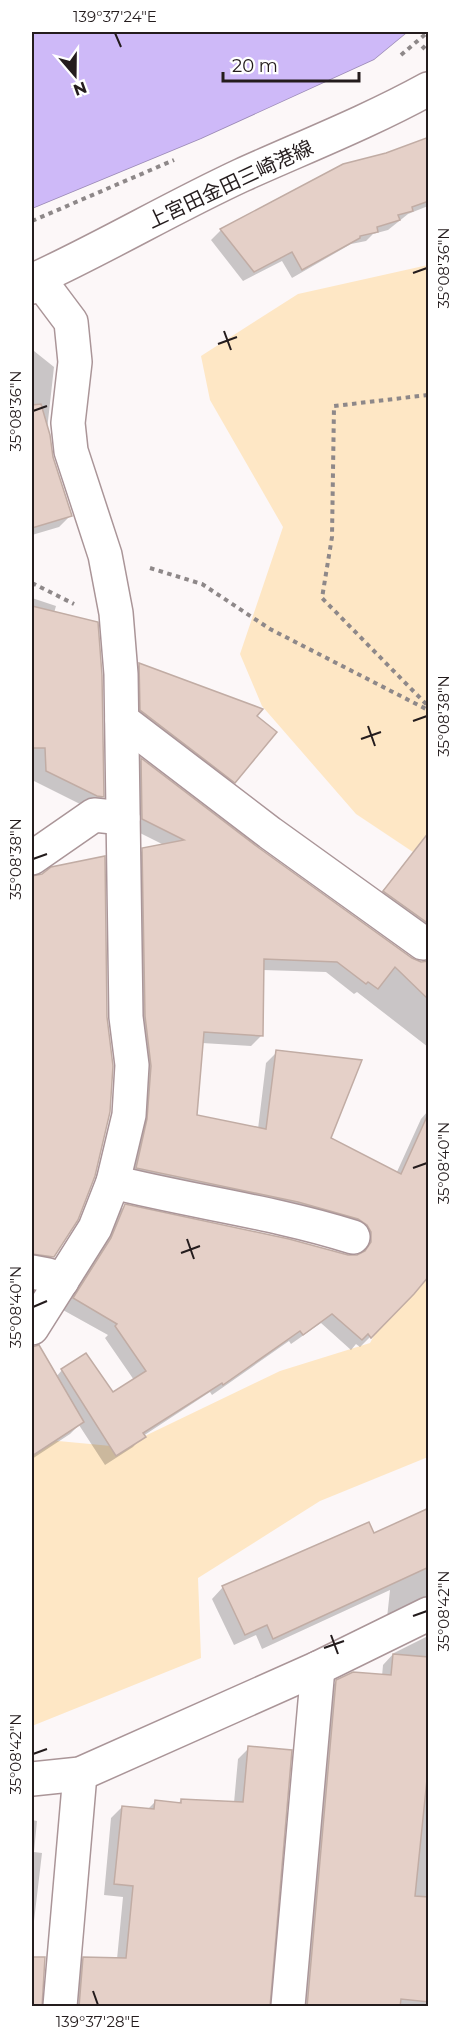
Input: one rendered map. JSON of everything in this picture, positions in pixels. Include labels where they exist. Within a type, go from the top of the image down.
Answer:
[{"type":"street","name":"上宮田金田三崎港線","points":[[34,281],[89,255],[240,176],[393,108],[429,89]]},
{"type":"street","points":[[32,1328],[47,1277],[95,1228],[113,1182],[129,1115],[132,1065],[126,1017],[121,674],[116,613],[105,555],[71,451],[68,423],[75,362],[71,322],[34,281]]},
{"type":"street","points":[[122,720],[270,833],[423,943]]},
{"type":"street","points":[[32,858],[94,815],[123,818]]},
{"type":"street","points":[[113,1182],[309,1223],[352,1237]]},
{"type":"street","points":[[32,1779],[80,1774],[318,1668],[429,1614]]},
{"type":"street","points":[[288,2007],[318,1668]]},
{"type":"street","points":[[60,2007],[80,1774]]},
{"type":"path","points":[[429,395],[334,406],[332,537],[322,598],[429,708]]},
{"type":"path","points":[[105,555],[202,584],[270,628],[429,708]]},
{"type":"shaded area","points":[[32,32],[408,32],[374,60],[201,139],[32,209]]},
{"type":"shaded area","points":[[428,265],[428,862],[356,814],[262,706],[240,654],[283,527],[210,400],[201,356],[298,294]]},
{"type":"shaded area","points":[[428,1228],[428,1457],[320,1501],[198,1578],[201,1658],[32,1726],[32,1441],[37,1439],[122,1447],[280,1371],[370,1343],[423,1244]]},
{"type":"pier","points":[[408,32],[411,32],[375,63],[202,142],[32,212],[32,209],[201,139],[374,60]]},
{"type":"building","points":[[429,137],[429,201],[412,207],[413,211],[398,215],[400,220],[377,227],[378,232],[360,236],[302,270],[292,252],[254,272],[220,229],[343,164],[386,153]]},
{"type":"building","points":[[41,404],[50,435],[53,457],[72,516],[32,528],[32,405]]},
{"type":"building","points":[[32,606],[98,622],[102,675],[104,797],[97,796],[46,771],[45,748],[32,748]]},
{"type":"building","points":[[139,663],[263,709],[257,716],[277,732],[235,783],[140,710]]},
{"type":"building","points":[[141,758],[259,848],[412,958],[421,962],[429,961],[429,1000],[395,967],[378,989],[368,982],[366,984],[337,962],[264,959],[263,1036],[204,1032],[197,1115],[266,1129],[276,1050],[362,1060],[331,1138],[401,1174],[429,1112],[429,1276],[371,1338],[368,1334],[362,1340],[332,1314],[303,1335],[300,1331],[223,1385],[222,1383],[143,1433],[146,1437],[116,1456],[61,1369],[86,1353],[113,1392],[146,1371],[115,1326],[117,1324],[73,1298],[111,1238],[125,1204],[289,1239],[348,1255],[357,1255],[365,1251],[371,1242],[371,1232],[367,1225],[358,1219],[298,1202],[136,1168],[147,1119],[151,1066],[145,1016],[142,848],[184,840],[142,819]]},
{"type":"building","points":[[429,832],[429,924],[383,891]]},
{"type":"building","points":[[105,856],[107,1017],[113,1066],[110,1112],[95,1176],[78,1220],[54,1257],[32,1254],[32,876],[42,874],[51,867]]},
{"type":"building","points":[[39,1345],[84,1422],[32,1456],[32,1347]]},
{"type":"building","points":[[429,1508],[429,1567],[273,1639],[267,1625],[245,1635],[222,1586],[369,1522],[374,1533]]},
{"type":"building","points":[[393,1654],[429,1657],[429,1760],[415,1896],[429,1897],[429,2002],[401,1999],[400,2007],[307,2007],[336,1680],[353,1672],[391,1675]]},
{"type":"building","points":[[248,1746],[292,1750],[270,2007],[79,2007],[83,1957],[126,1958],[133,1886],[114,1884],[122,1806],[154,1809],[155,1800],[181,1803],[181,1799],[243,1802]]},
{"type":"building","points":[[32,1957],[45,1957],[42,2007],[32,2007]]}]
